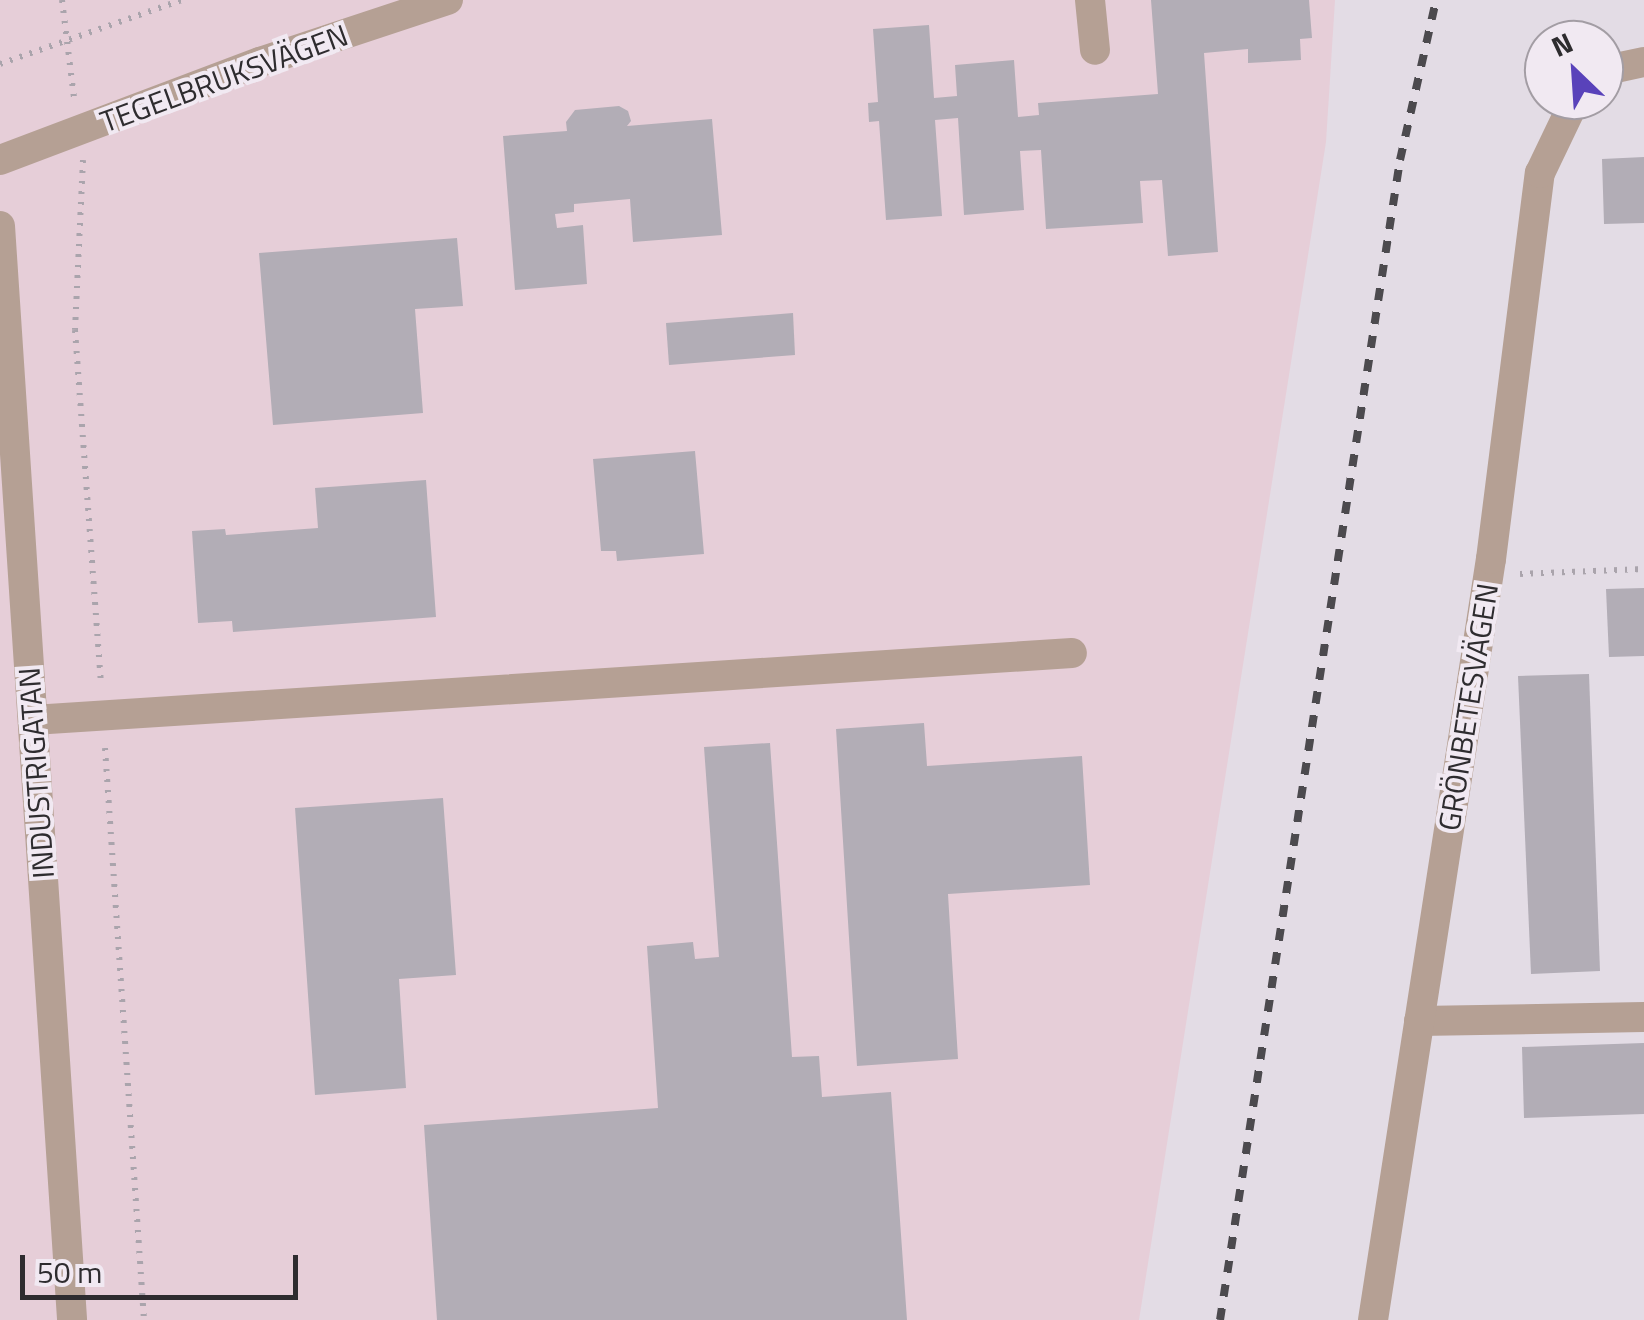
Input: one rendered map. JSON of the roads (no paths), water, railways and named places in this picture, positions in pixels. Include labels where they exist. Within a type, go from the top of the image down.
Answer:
[{"type":"street","name":"TEGELBRUKSVÄGEN","points":[[0,160],[260,62],[448,0]]},
{"type":"street","points":[[1090,0],[1096,50]]},
{"type":"street","name":"GRÖNBETESVÄGEN","points":[[1372,1320],[1488,576],[1540,174],[1566,120]]},
{"type":"street","name":"INDUSTRIGATAN","points":[[0,226],[72,1320]]},
{"type":"street","points":[[33,720],[1072,653]]},
{"type":"street","points":[[1419,1022],[1644,1017]]},
{"type":"railway","points":[[1220,1320],[1400,160],[1436,0]]}]
